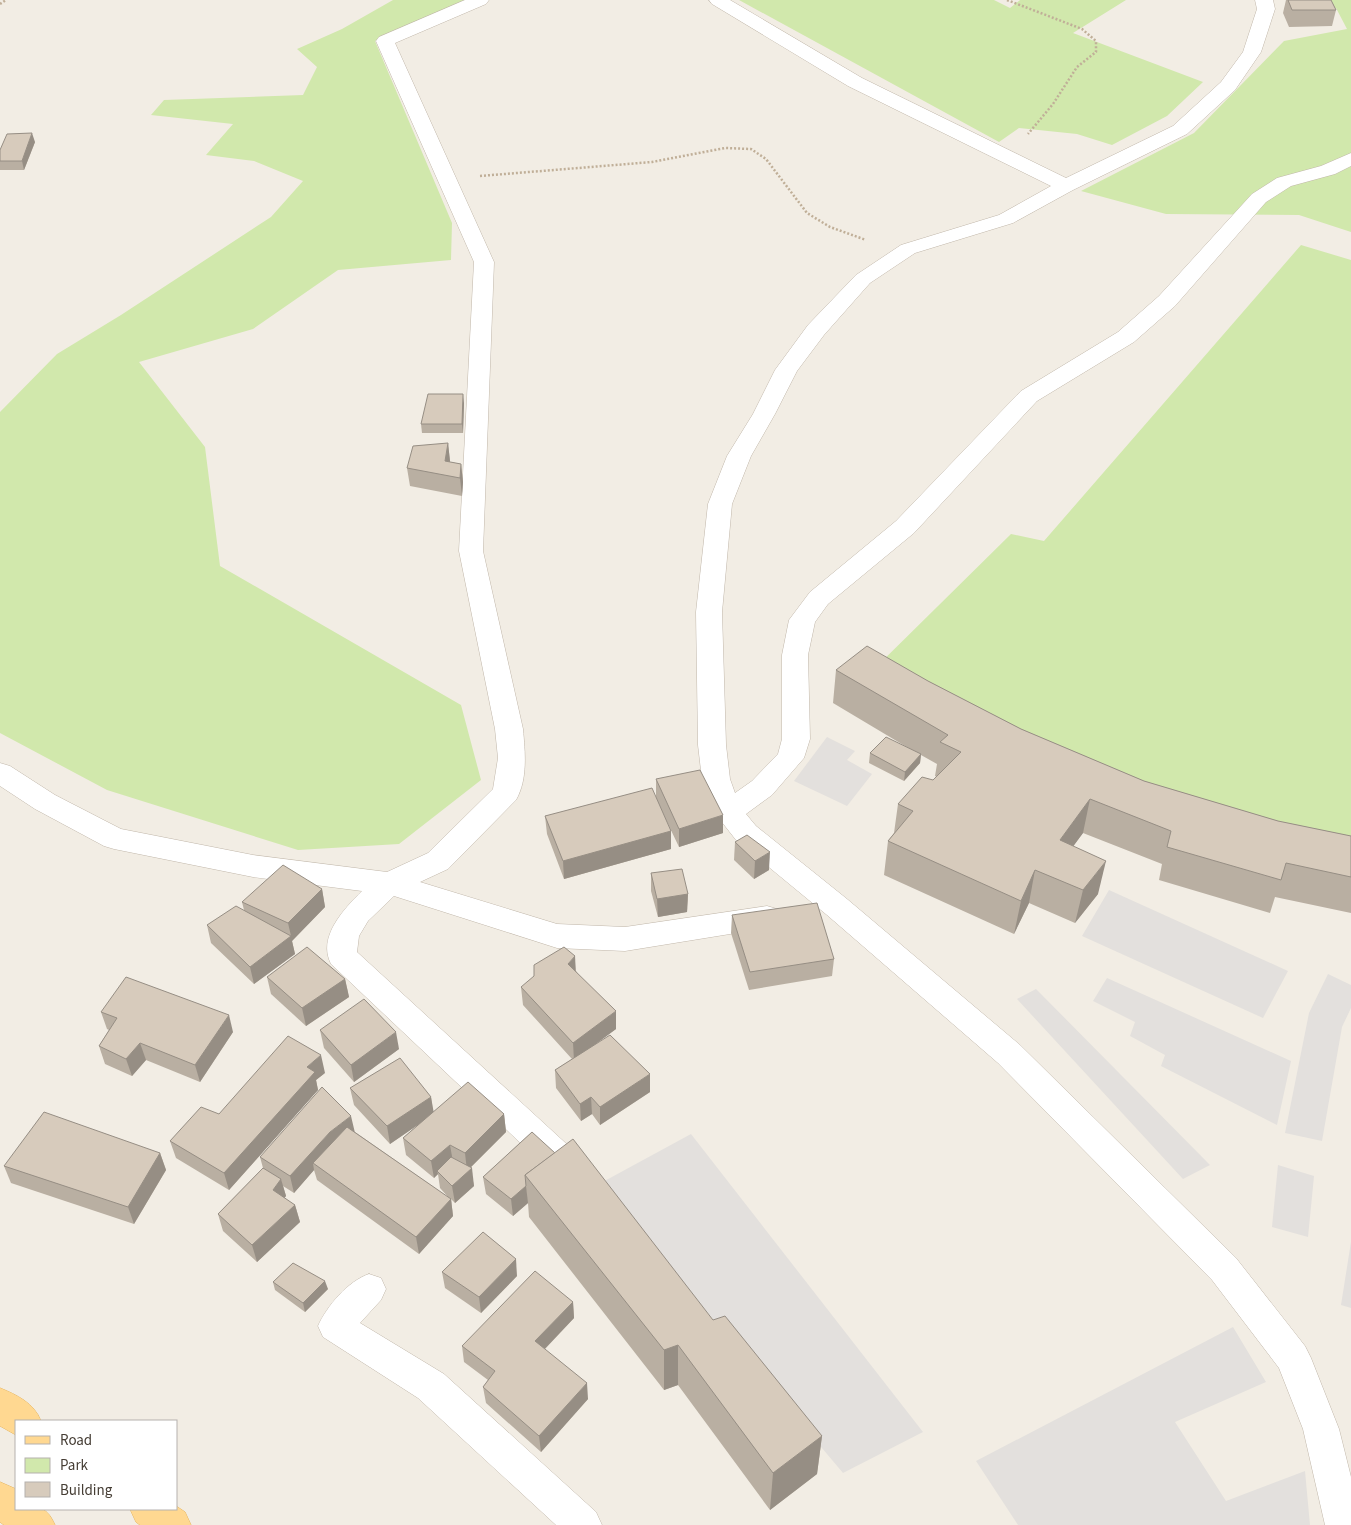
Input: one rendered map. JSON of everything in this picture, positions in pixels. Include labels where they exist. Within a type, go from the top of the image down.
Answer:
[{"type":"main road","points":[[0,1405],[22,1420]]},
{"type":"main road","points":[[0,1500],[36,1525]]},
{"type":"main road","points":[[150,1510],[172,1525]]},
{"type":"street","points":[[480,0],[385,42],[484,262],[472,551],[509,729],[512,758],[506,793],[438,861],[389,883],[358,913],[344,934],[342,956],[574,1172]]},
{"type":"street","points":[[718,0],[855,82],[1066,186]]},
{"type":"street","points":[[1264,0],[1266,10],[1252,52],[1228,86],[1180,130],[1006,218],[908,250],[862,279],[816,330],[786,370],[764,414],[739,456],[720,504],[709,612],[712,735],[716,779],[728,812],[746,833],[837,906],[1009,1054],[1224,1269],[1293,1358],[1321,1429],[1344,1525]]},
{"type":"street","points":[[728,812],[762,788],[790,758],[796,738],[795,655],[802,620],[819,598],[905,527],[1029,396],[1126,337],[1167,301],[1259,198],[1284,182],[1328,170],[1351,159]]},
{"type":"street","points":[[0,773],[45,802],[114,838],[253,866],[389,883],[557,936],[625,939],[837,906]]},
{"type":"street","points":[[369,1289],[335,1326],[431,1386],[583,1525]]},
{"type":"path","points":[[0,4],[6,0]]},
{"type":"path","points":[[1005,156],[1036,125],[1053,104],[1077,67],[1096,52],[1096,41],[1082,29],[1008,0]]},
{"type":"path","points":[[447,179],[652,162],[725,148],[751,149],[766,159],[807,213],[830,227],[877,244],[908,250]]},
{"type":"green space","points":[[393,0],[469,0],[375,41],[452,223],[451,260],[338,270],[253,329],[139,362],[205,447],[220,566],[461,705],[481,780],[399,844],[298,850],[107,790],[0,733],[0,412],[57,354],[121,315],[271,217],[303,181],[254,161],[206,155],[233,124],[151,115],[164,100],[303,95],[317,67],[297,49],[342,29]]},
{"type":"green space","points":[[739,0],[994,0],[1010,8],[1020,0],[1126,0],[1073,33],[1203,82],[1167,116],[1112,145],[1077,134],[1019,128],[999,142]]},
{"type":"green space","points":[[1287,0],[1351,0],[1351,232],[1299,215],[1166,214],[1081,191],[1194,133],[1284,41],[1347,29],[1336,8],[1289,8]]},
{"type":"green space","points":[[1301,245],[1351,260],[1351,872],[864,679],[1011,534],[1044,541]]},
{"type":"shaded area","points":[[827,737],[855,751],[847,760],[872,774],[847,806],[794,781]]},
{"type":"shaded area","points":[[1109,890],[1288,971],[1263,1018],[1082,936]]},
{"type":"shaded area","points":[[1328,974],[1351,985],[1351,1008],[1342,1027],[1322,1141],[1285,1133],[1309,1013]]},
{"type":"shaded area","points":[[1107,978],[1291,1061],[1277,1125],[1161,1066],[1165,1055],[1130,1036],[1135,1022],[1093,1001]]},
{"type":"shaded area","points":[[1036,989],[1210,1165],[1183,1179],[1017,999]]},
{"type":"shaded area","points":[[691,1134],[923,1432],[843,1473],[599,1184]]},
{"type":"shaded area","points":[[1278,1165],[1314,1176],[1308,1237],[1272,1227]]},
{"type":"shaded area","points":[[1351,1242],[1351,1308],[1341,1305]]},
{"type":"shaded area","points":[[1233,1327],[1266,1382],[1175,1422],[1226,1501],[1305,1471],[1310,1525],[1018,1525],[976,1461]]},
{"type":"building","points":[[1288,0],[1331,0],[1336,10],[1292,10]]},
{"type":"building","points":[[32,133],[22,161],[0,161],[0,150],[7,134]]},
{"type":"building","points":[[428,394],[463,394],[462,424],[421,424]]},
{"type":"building","points":[[448,443],[445,461],[461,464],[460,478],[407,468],[413,446]]},
{"type":"building","points":[[867,646],[928,681],[1021,729],[1144,781],[1278,821],[1351,836],[1351,877],[1286,863],[1281,880],[1167,847],[1171,831],[1090,799],[1060,840],[1106,861],[1083,890],[1035,870],[1021,901],[888,841],[913,811],[898,804],[922,777],[933,780],[961,752],[940,742],[948,735],[836,670]]},
{"type":"building","points":[[886,737],[921,754],[905,772],[870,753]]},
{"type":"building","points":[[700,770],[723,815],[679,829],[656,779]]},
{"type":"building","points":[[652,788],[671,831],[563,861],[545,816]]},
{"type":"building","points":[[747,835],[770,852],[755,861],[735,842]]},
{"type":"building","points":[[283,865],[322,889],[288,923],[242,902]]},
{"type":"building","points":[[682,869],[688,894],[657,899],[651,873]]},
{"type":"building","points":[[817,903],[834,959],[750,972],[732,915]]},
{"type":"building","points":[[236,906],[291,936],[250,967],[207,925]]},
{"type":"building","points":[[307,947],[345,979],[302,1008],[267,977]]},
{"type":"building","points":[[564,947],[575,956],[568,964],[616,1011],[573,1043],[521,987],[534,976],[534,965]]},
{"type":"building","points":[[126,977],[229,1015],[195,1065],[140,1043],[126,1059],[99,1046],[117,1018],[101,1012]]},
{"type":"building","points":[[364,999],[396,1032],[351,1065],[320,1030]]},
{"type":"building","points":[[610,1035],[650,1074],[600,1107],[591,1097],[580,1104],[555,1070]]},
{"type":"building","points":[[288,1036],[321,1055],[307,1067],[315,1072],[224,1173],[170,1141],[201,1107],[219,1114]]},
{"type":"building","points":[[400,1058],[431,1097],[387,1126],[350,1088]]},
{"type":"building","points":[[468,1082],[504,1114],[465,1153],[450,1145],[431,1161],[403,1138]]},
{"type":"building","points":[[322,1087],[351,1116],[330,1132],[290,1176],[260,1157]]},
{"type":"building","points":[[44,1112],[160,1153],[128,1207],[4,1166]]},
{"type":"building","points":[[347,1127],[451,1199],[416,1237],[313,1163]]},
{"type":"building","points":[[532,1132],[555,1153],[525,1175],[526,1186],[511,1199],[483,1177]]},
{"type":"building","points":[[573,1139],[713,1320],[725,1316],[822,1436],[773,1473],[678,1345],[664,1350],[525,1175]]},
{"type":"building","points":[[451,1157],[472,1168],[452,1186],[437,1171]]},
{"type":"building","points":[[263,1168],[281,1179],[273,1190],[295,1205],[252,1245],[218,1214]]},
{"type":"building","points":[[483,1232],[516,1259],[479,1297],[442,1272]]},
{"type":"building","points":[[293,1263],[325,1281],[303,1303],[273,1282]]},
{"type":"building","points":[[535,1271],[573,1302],[535,1341],[587,1383],[539,1436],[483,1387],[495,1371],[462,1346]]}]
